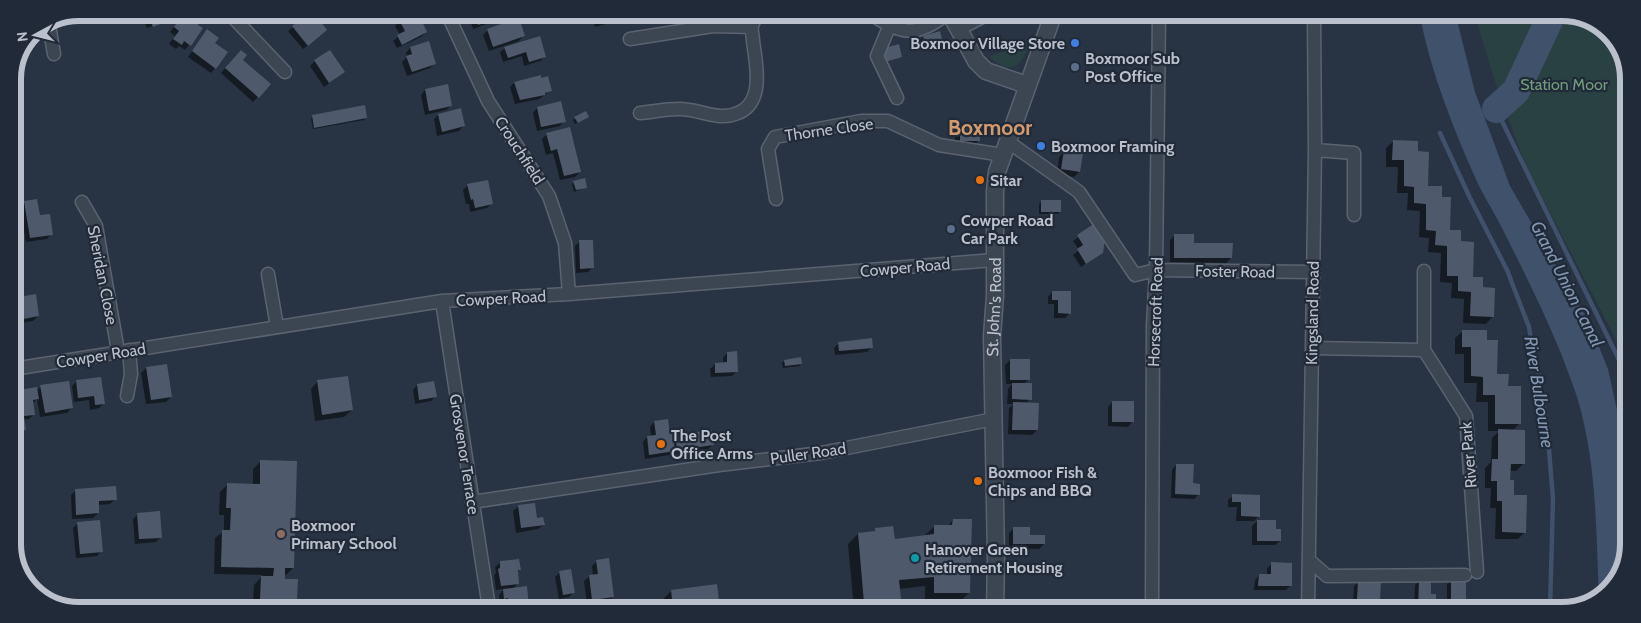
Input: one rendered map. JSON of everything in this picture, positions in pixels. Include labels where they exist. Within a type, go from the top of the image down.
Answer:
[{"type":"street","points":[[237,21],[285,72]]},
{"type":"street","name":"Crouchfield","points":[[451,21],[488,101],[549,196],[565,243],[569,294]]},
{"type":"street","points":[[640,113],[679,109],[711,116],[724,116],[736,114],[746,109],[753,101],[756,92],[752,27],[754,21]]},
{"type":"street","points":[[882,21],[889,26],[908,32],[932,25],[937,21]]},
{"type":"street","name":"St. John's Road","points":[[995,602],[992,336],[995,191],[997,172],[1051,21]]},
{"type":"street","name":"Horsecroft Road","points":[[1152,602],[1153,326],[1156,270],[1159,21]]},
{"type":"street","name":"Kingsland Road","points":[[1308,602],[1316,150],[1314,21]]},
{"type":"street","points":[[955,22],[976,61],[986,71],[1027,85]]},
{"type":"street","points":[[630,39],[714,26],[752,27]]},
{"type":"street","points":[[889,26],[878,56],[897,98]]},
{"type":"street","points":[[50,30],[54,54]]},
{"type":"street","name":"Thorne Close","points":[[776,199],[768,149],[775,137],[861,121],[888,122],[939,145],[1005,148]]},
{"type":"street","name":"Foster Road","points":[[1005,148],[1079,192],[1136,275],[1156,270],[1313,272]]},
{"type":"street","points":[[1316,150],[1354,153],[1354,216]]},
{"type":"street","name":"Sheridan Close","points":[[82,202],[96,226],[123,350],[131,374],[127,396]]},
{"type":"street","name":"Cowper Road","points":[[21,368],[442,301],[569,294],[994,260]]},
{"type":"street","points":[[1312,348],[1424,350],[1424,271]]},
{"type":"street","points":[[268,274],[277,327]]},
{"type":"street","name":"Grosvenor Terrace","points":[[442,301],[488,602]]},
{"type":"street","name":"River Park","points":[[1309,560],[1327,576],[1471,574],[1466,416],[1424,350]]},
{"type":"street","name":"Puller Road","points":[[472,502],[719,465],[821,453],[994,419]]},
{"type":"green space","name":"Station Moor","points":[[1477,21],[1562,21],[1580,24],[1594,31],[1612,50],[1620,76],[1620,347],[1526,166],[1498,91]]},
{"type":"green space","points":[[1032,40],[1025,56],[1016,65],[1011,67],[1005,67],[989,57]]},
{"type":"water","points":[[1421,21],[1457,21],[1475,92],[1510,186],[1589,322],[1608,369],[1620,431],[1620,544],[1619,555],[1612,573],[1599,588],[1592,472],[1584,422],[1577,397],[1543,312],[1478,184],[1460,143],[1430,59]]},
{"type":"building","points":[[150,21],[168,21],[153,27]]},
{"type":"building","points":[[178,21],[200,21],[198,25],[203,28],[191,46],[184,41],[182,45],[173,39],[179,31],[174,27]]},
{"type":"building","points":[[298,21],[320,21],[327,30],[308,46],[292,26]]},
{"type":"building","points":[[400,21],[422,21],[427,32],[402,45],[397,35],[405,31]]},
{"type":"building","points":[[476,21],[489,21],[478,25]]},
{"type":"building","points":[[510,21],[520,21],[525,36],[493,47],[487,29]]},
{"type":"building","points":[[207,29],[219,38],[215,43],[228,52],[216,69],[192,51]]},
{"type":"building","points":[[940,31],[943,43],[926,48],[923,36]]},
{"type":"building","points":[[540,36],[546,57],[529,62],[526,52],[508,58],[504,47]]},
{"type":"building","points":[[429,41],[436,64],[412,72],[406,56],[412,54],[410,47]]},
{"type":"building","points":[[899,44],[902,57],[885,62],[881,49]]},
{"type":"building","points":[[241,50],[247,55],[243,60],[271,84],[259,98],[225,68]]},
{"type":"building","points":[[330,50],[345,72],[329,83],[314,60]]},
{"type":"building","points":[[541,75],[541,78],[548,76],[552,91],[545,93],[545,95],[520,100],[514,82]]},
{"type":"building","points":[[448,84],[452,106],[429,111],[425,89]]},
{"type":"building","points":[[561,101],[566,122],[541,127],[537,107]]},
{"type":"building","points":[[365,105],[367,118],[314,128],[312,115]]},
{"type":"building","points":[[461,108],[465,126],[442,132],[438,114]]},
{"type":"building","points":[[586,111],[589,117],[578,123],[574,117]]},
{"type":"building","points":[[960,126],[980,126],[980,141],[960,141]]},
{"type":"building","points":[[570,127],[581,172],[564,176],[557,149],[551,151],[546,133]]},
{"type":"building","points":[[1393,140],[1418,141],[1418,151],[1429,152],[1428,186],[1442,186],[1442,197],[1451,197],[1450,230],[1461,230],[1461,241],[1474,242],[1473,277],[1483,277],[1483,287],[1495,288],[1494,317],[1470,316],[1471,292],[1458,291],[1458,276],[1447,276],[1447,246],[1435,245],[1436,231],[1426,230],[1426,204],[1414,203],[1414,187],[1404,186],[1404,160],[1392,160]]},
{"type":"building","points":[[1064,150],[1083,153],[1080,172],[1061,169]]},
{"type":"building","points":[[585,178],[587,188],[576,190],[573,181]]},
{"type":"building","points":[[488,180],[493,204],[475,208],[467,184]]},
{"type":"building","points":[[37,199],[40,215],[50,214],[53,235],[30,238],[24,201]]},
{"type":"building","points":[[1041,200],[1061,200],[1061,212],[1041,212]]},
{"type":"building","points":[[1095,223],[1105,239],[1103,253],[1086,264],[1077,249],[1083,245],[1077,235]]},
{"type":"building","points":[[1174,234],[1194,234],[1194,243],[1233,243],[1232,258],[1174,258]]},
{"type":"building","points":[[579,240],[593,240],[594,268],[580,269]]},
{"type":"building","points":[[21,289],[23,289],[24,296],[36,294],[39,316],[21,319]]},
{"type":"building","points":[[1052,291],[1071,291],[1071,314],[1058,313],[1058,300],[1052,300]]},
{"type":"building","points":[[1462,330],[1487,330],[1487,340],[1498,340],[1497,374],[1509,374],[1508,386],[1521,386],[1521,424],[1495,424],[1495,395],[1483,395],[1483,377],[1471,376],[1471,347],[1462,347]]},
{"type":"building","points":[[872,338],[873,348],[839,351],[838,342]]},
{"type":"building","points":[[737,351],[738,372],[715,373],[715,363],[727,362],[727,352]]},
{"type":"building","points":[[801,357],[802,364],[785,366],[784,360]]},
{"type":"building","points":[[1010,359],[1030,359],[1030,380],[1010,380]]},
{"type":"building","points":[[167,364],[172,397],[151,400],[146,367]]},
{"type":"building","points":[[348,376],[353,410],[322,415],[317,380]]},
{"type":"building","points":[[101,377],[105,404],[95,405],[94,396],[78,398],[76,380]]},
{"type":"building","points":[[69,381],[73,408],[45,413],[40,385]]},
{"type":"building","points":[[434,381],[437,397],[419,400],[417,384]]},
{"type":"building","points":[[1012,383],[1032,383],[1032,400],[1012,399]]},
{"type":"building","points":[[37,387],[39,399],[33,400],[35,415],[24,416],[26,430],[21,431],[21,390]]},
{"type":"building","points":[[1112,401],[1134,401],[1134,422],[1112,422]]},
{"type":"building","points":[[1013,402],[1039,403],[1038,430],[1012,430]]},
{"type":"building","name":"The Post Office Arms","points":[[668,419],[670,434],[673,434],[675,451],[649,455],[647,436],[656,435],[654,421]]},
{"type":"building","points":[[1498,429],[1525,430],[1525,464],[1511,464],[1510,480],[1514,480],[1514,495],[1527,495],[1526,533],[1502,532],[1502,501],[1497,501],[1497,481],[1491,481],[1492,459],[1498,459]]},
{"type":"building","points":[[712,430],[714,445],[677,450],[675,435]]},
{"type":"building","points":[[260,460],[297,461],[294,568],[285,568],[285,579],[298,579],[297,600],[260,599],[261,576],[273,576],[274,568],[221,567],[222,530],[230,530],[231,508],[226,508],[227,483],[260,484]]},
{"type":"building","points":[[1176,464],[1194,464],[1193,483],[1200,484],[1200,495],[1175,494]]},
{"type":"building","points":[[116,486],[117,500],[99,501],[99,513],[76,515],[75,489]]},
{"type":"building","points":[[1232,494],[1260,495],[1260,517],[1241,516],[1241,502],[1232,502]]},
{"type":"building","points":[[535,503],[537,518],[543,517],[545,525],[521,528],[518,505]]},
{"type":"building","points":[[160,511],[162,538],[139,539],[137,513]]},
{"type":"building","name":"Hanover Green Retirement Housing","points":[[953,519],[972,519],[970,593],[934,593],[934,577],[899,580],[901,599],[864,602],[858,533],[875,531],[875,528],[893,526],[895,539],[934,534],[934,525],[952,525]]},
{"type":"building","points":[[100,520],[103,552],[80,554],[77,522]]},
{"type":"building","points":[[1257,520],[1276,520],[1276,529],[1281,529],[1281,541],[1257,541]]},
{"type":"building","points":[[1013,527],[1030,527],[1030,535],[1045,535],[1045,544],[1013,544]]},
{"type":"building","points":[[609,558],[614,597],[592,600],[589,575],[598,574],[596,560]]},
{"type":"building","points":[[519,559],[521,570],[518,570],[519,584],[501,586],[498,569],[500,568],[500,561]]},
{"type":"building","points":[[1271,562],[1292,563],[1292,586],[1258,586],[1259,574],[1271,574]]},
{"type":"building","points":[[571,569],[575,593],[563,595],[559,571]]},
{"type":"building","points":[[1451,578],[1466,578],[1466,602],[1451,602]]},
{"type":"building","points":[[1419,579],[1431,579],[1431,594],[1436,594],[1436,602],[1418,602]]},
{"type":"building","points":[[1358,580],[1381,581],[1380,601],[1357,599]]},
{"type":"building","points":[[717,584],[719,602],[672,602],[671,590]]},
{"type":"building","points":[[527,586],[529,602],[508,602],[508,598],[504,599],[503,589]]},
{"type":"building","points":[[1258,599],[1284,599],[1284,602],[1258,602]]},
{"type":"waterway","name":"River Bulbourne","points":[[1496,109],[1516,91],[1549,21]]},
{"type":"waterway","name":"Grand Union Canal","points":[[1496,109],[1620,362]]},
{"type":"waterway","name":"River Bulbourne","points":[[1440,133],[1470,198],[1507,270],[1529,327],[1537,362],[1547,425],[1553,499],[1550,602]]},
{"type":"place","name":"Boxmoor Village Store","points":[[1075,43]]},
{"type":"place","name":"Boxmoor Sub Post Office","points":[[1075,67]]},
{"type":"place","name":"Boxmoor Framing","points":[[1041,146]]},
{"type":"place","name":"Sitar","points":[[980,180]]},
{"type":"place","name":"Cowper Road Car Park","points":[[951,229]]},
{"type":"place","name":"The Post Office Arms","points":[[661,444]]},
{"type":"place","name":"Boxmoor Fish & Chips and BBQ","points":[[978,481]]},
{"type":"place","name":"Boxmoor Primary School","points":[[281,534]]},
{"type":"place","name":"Hanover Green Retirement Housing","points":[[915,558]]},
{"type":"district","name":"Boxmoor","points":[[990,128]]}]
